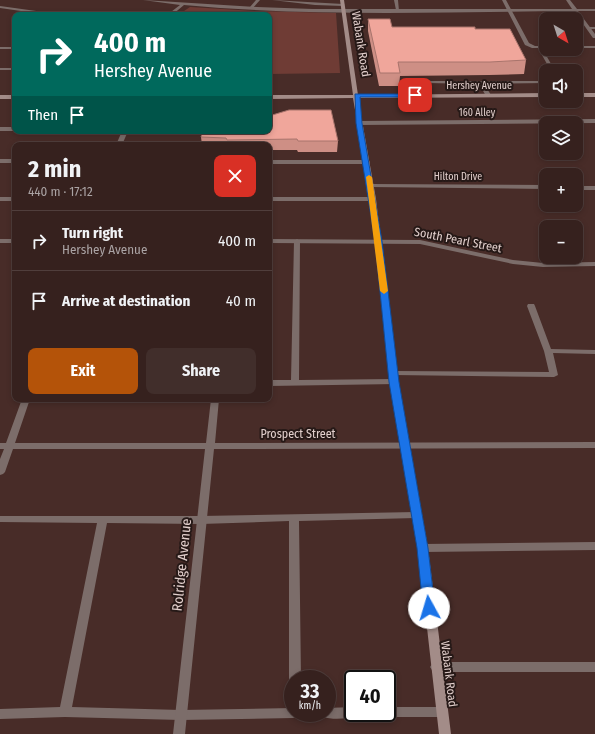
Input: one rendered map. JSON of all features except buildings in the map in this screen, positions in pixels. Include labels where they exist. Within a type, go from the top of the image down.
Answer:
[{"type":"street","points":[[145,0],[251,8],[343,5]]},
{"type":"street","points":[[251,8],[258,0]]},
{"type":"street","points":[[274,0],[398,10],[595,10]]},
{"type":"street","points":[[396,0],[398,10]]},
{"type":"street","points":[[504,0],[527,44],[539,48]]},
{"type":"street","points":[[568,0],[595,37]]},
{"type":"street","points":[[174,12],[183,4]]},
{"type":"street","name":"Wabank Road","points":[[343,5],[357,95],[359,123],[373,199],[394,382],[416,515],[423,548],[445,734]]},
{"type":"street","points":[[0,7],[36,12]]},
{"type":"street","points":[[589,28],[595,28]]},
{"type":"street","points":[[583,47],[595,47]]},
{"type":"street","points":[[0,48],[12,48]]},
{"type":"street","points":[[0,69],[12,69]]},
{"type":"street","points":[[427,82],[539,82]]},
{"type":"street","points":[[481,82],[488,95]]},
{"type":"street","name":"Hershey Avenue","points":[[272,97],[357,95],[539,95]]},
{"type":"street","points":[[583,95],[595,95]]},
{"type":"street","points":[[0,97],[12,97]]},
{"type":"street","name":"160 Alley","points":[[359,123],[595,122]]},
{"type":"street","points":[[0,129],[12,129]]},
{"type":"street","points":[[0,161],[12,161]]},
{"type":"street","points":[[272,162],[367,162]]},
{"type":"street","name":"Hilton Drive","points":[[371,186],[539,187]]},
{"type":"street","points":[[583,188],[595,188]]},
{"type":"street","points":[[0,199],[12,199]]},
{"type":"street","points":[[272,199],[373,199]]},
{"type":"street","points":[[0,241],[12,241]]},
{"type":"street","name":"South Pearl Street","points":[[272,241],[378,241],[433,244],[489,258],[518,263],[543,265],[595,264]]},
{"type":"street","points":[[295,382],[297,241]]},
{"type":"street","points":[[393,373],[554,375],[548,351],[531,306]]},
{"type":"street","points":[[548,351],[595,352]]},
{"type":"street","points":[[272,382],[394,382]]},
{"type":"street","points":[[0,472],[25,402]]},
{"type":"street","name":"Rolridge Avenue","points":[[179,734],[215,402]]},
{"type":"street","name":"Prospect Street","points":[[0,446],[595,445]]},
{"type":"street","points":[[0,519],[201,520],[416,515]]},
{"type":"street","points":[[294,518],[295,670]]},
{"type":"street","points":[[65,712],[103,519]]},
{"type":"street","points":[[423,548],[595,546]]},
{"type":"street","points":[[436,667],[595,667]]},
{"type":"street","points":[[0,714],[65,712],[181,715],[284,713]]},
{"type":"street","points":[[396,712],[442,712]]},
{"type":"shaded area","points":[[190,7],[255,11],[336,13],[340,73],[272,74],[272,12],[182,12]]},
{"type":"slow traffic","points":[[369,177],[384,291]]},
{"type":"route","points":[[415,95],[357,95],[359,123],[373,199],[394,382],[416,515],[423,548],[429,608]]}]
